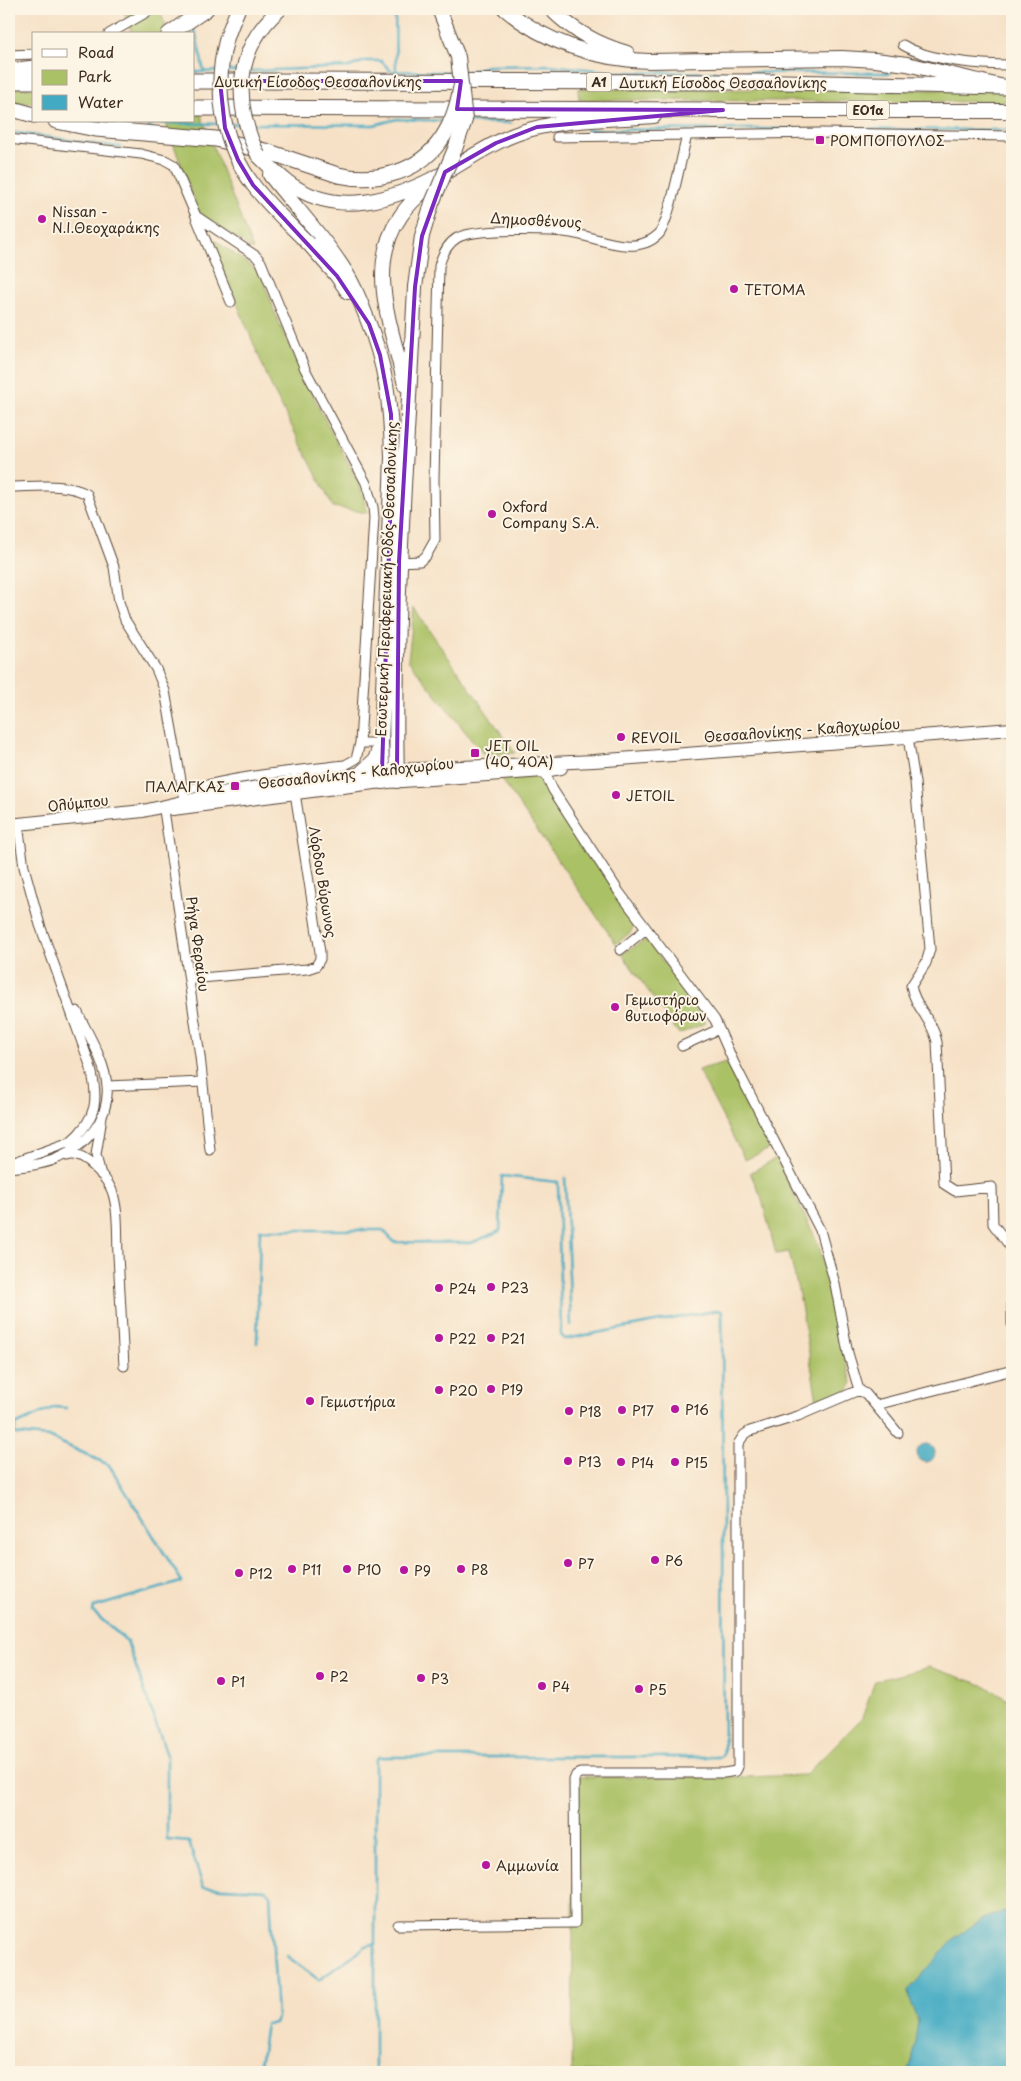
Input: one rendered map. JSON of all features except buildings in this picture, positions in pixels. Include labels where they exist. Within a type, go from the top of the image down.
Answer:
[{"type":"highway","points":[[172,32],[206,9]]},
{"type":"highway","points":[[238,9],[227,40],[220,81],[220,99],[226,128],[238,160],[253,185],[337,276],[369,324]]},
{"type":"highway","name":"Εσωτερική Περιφερειακή Οδός Θεσσαλονίκης","points":[[280,9],[264,25],[254,41],[243,73],[240,93],[242,113],[247,130],[267,171],[305,220],[329,247],[356,289],[380,355],[391,414],[392,457],[381,743],[382,777]]},
{"type":"highway","name":"Εσωτερική Περιφερειακή Οδός Θεσσαλονίκης","points":[[397,775],[399,562],[409,418],[415,286],[422,236],[432,203],[465,120],[458,57],[440,9]]},
{"type":"highway","points":[[506,9],[535,30],[556,40],[591,52],[634,60],[842,58],[907,64],[1008,87]]},
{"type":"highway","points":[[551,9],[579,32],[614,48],[635,55],[663,60]]},
{"type":"highway","points":[[9,71],[32,59]]},
{"type":"highway","points":[[9,81],[32,81]]},
{"type":"highway","name":"Δυτική Είσοδος Θεσσαλονίκης","points":[[195,81],[783,82],[1008,87]]},
{"type":"highway","points":[[61,122],[96,129],[216,139],[269,152],[338,175],[362,178],[384,176],[405,170],[426,158],[440,142],[452,123],[461,87]]},
{"type":"highway","points":[[9,108],[32,108]]},
{"type":"highway","points":[[9,108],[32,115]]},
{"type":"highway","name":"Δυτική Είσοδος Θεσσαλονίκης","points":[[195,108],[1012,111]]},
{"type":"highway","points":[[258,155],[277,174],[302,192],[325,200],[340,203],[356,203],[377,200],[443,173],[496,143],[537,127],[572,122],[723,110]]},
{"type":"highway","points":[[409,418],[405,386],[384,300],[383,262],[392,232],[400,218],[417,197],[443,173]]},
{"type":"highway","points":[[361,773],[375,760],[381,743]]},
{"type":"main road","name":"Θεσσαλονίκης - Καλοχωρίου","points":[[185,800],[295,793],[382,777],[490,765],[594,761],[1012,729]]},
{"type":"main road","name":"Θεσσαλονίκης - Καλοχωρίου","points":[[397,775],[540,772],[594,761]]},
{"type":"main road","name":"Θεσσαλονίκης - Καλοχωρίου","points":[[151,810],[164,810],[185,800],[294,781],[361,773],[382,777]]},
{"type":"main road","points":[[151,810],[185,800]]},
{"type":"main road","name":"Ολύμπου","points":[[13,824],[151,810]]},
{"type":"street","points":[[112,32],[152,9]]},
{"type":"street","points":[[903,45],[915,52],[975,64],[1012,65]]},
{"type":"street","points":[[9,55],[32,59]]},
{"type":"street","points":[[557,137],[821,133],[1012,136]]},
{"type":"street","name":"Δημοσθένους","points":[[399,562],[420,561],[426,556],[435,540],[434,479],[438,277],[441,257],[449,245],[457,238],[479,231],[569,233],[621,245],[640,244],[658,235],[667,220],[687,136]]},
{"type":"street","points":[[9,139],[141,154],[168,161],[178,170],[230,302]]},
{"type":"street","points":[[9,487],[66,488],[79,490],[87,494],[114,567],[119,602],[125,620],[156,668],[165,691],[185,800],[258,776],[345,765],[356,759],[360,743],[374,518],[366,483],[305,369],[260,260],[196,216]]},
{"type":"street","points":[[908,737],[915,782],[930,949],[926,962],[912,986],[913,996],[934,1029],[937,1042],[944,1184],[955,1191],[992,1187],[992,1224],[1012,1249]]},
{"type":"street","points":[[360,743],[381,743]]},
{"type":"street","points":[[540,772],[646,929],[708,1010],[719,1029],[734,1063],[820,1230],[835,1284],[848,1353],[859,1390],[866,1394],[876,1405],[898,1433]]},
{"type":"street","name":"Λόρδου Βύρωνος","points":[[189,979],[307,969],[316,966],[320,959],[295,793]]},
{"type":"street","name":"Ρήγα Φεραίου","points":[[164,810],[203,1082],[210,1150]]},
{"type":"street","points":[[9,1166],[70,1142],[83,1129],[92,1116],[96,1104],[94,1081],[62,982],[40,925],[13,824]]},
{"type":"street","points":[[620,950],[646,929]]},
{"type":"street","points":[[62,982],[102,1064],[107,1086],[96,1155],[101,1176]]},
{"type":"street","points":[[682,1046],[719,1029]]},
{"type":"street","points":[[107,1086],[203,1082]]},
{"type":"street","points":[[57,1159],[81,1144],[95,1130],[102,1119]]},
{"type":"street","points":[[83,1129],[81,1144],[89,1162],[113,1193],[124,1366]]},
{"type":"street","points":[[70,1142],[81,1144],[96,1155]]},
{"type":"street","points":[[9,1166],[57,1159],[70,1154],[77,1155],[89,1162]]},
{"type":"street","points":[[1012,1297],[1012,1324]]},
{"type":"street","points":[[876,1405],[1012,1369]]},
{"type":"street","points":[[398,1925],[575,1923],[574,1780],[576,1775],[580,1773],[724,1773],[736,1771],[738,1767],[738,1444],[744,1434],[750,1431],[798,1416],[859,1390]]},
{"type":"highlighted area","points":[[220,81],[461,81],[457,109],[723,110],[537,127],[496,143],[445,172],[422,236],[415,287],[399,562],[397,770],[382,771],[392,457],[391,414],[380,355],[369,324],[337,276],[253,185],[238,160],[225,128]]},
{"type":"green space","points":[[123,9],[159,9],[168,32],[131,32]]},
{"type":"green space","points":[[9,88],[32,88],[32,103],[9,103]]},
{"type":"green space","points":[[578,89],[1012,90],[1012,102],[579,100]]},
{"type":"green space","points":[[195,100],[253,250],[200,213],[165,122],[195,122]]},
{"type":"green space","points":[[209,236],[261,273],[278,321],[321,412],[359,483],[368,513],[333,507],[272,388]]},
{"type":"green space","points":[[414,608],[515,753],[484,755],[408,660]]},
{"type":"green space","points":[[533,775],[542,782],[635,920],[631,932],[616,944],[502,780]]},
{"type":"green space","points":[[647,939],[706,1023],[679,1034],[622,954]]},
{"type":"green space","points":[[726,1062],[771,1148],[745,1160],[698,1070]]},
{"type":"green space","points":[[776,1158],[819,1245],[837,1334],[852,1382],[849,1390],[817,1401],[800,1299],[789,1252],[776,1254],[761,1196],[750,1173]]},
{"type":"green space","points":[[929,1667],[986,1686],[1012,1703],[1012,1908],[981,1920],[911,2005],[919,2021],[912,2063],[907,2072],[572,2072],[574,1777],[805,1775],[862,1718],[875,1681]]},
{"type":"water","points":[[922,1444],[930,1444],[935,1449],[933,1460],[922,1462],[917,1457],[917,1449]]},
{"type":"water","points":[[1012,1908],[1012,2072],[907,2072],[912,2063],[918,2021],[911,2005],[909,1990],[955,1937],[981,1920]]},
{"type":"waterway","points":[[181,9],[185,16]]},
{"type":"waterway","points":[[395,9],[396,71]]},
{"type":"waterway","points":[[191,25],[195,32]]},
{"type":"waterway","points":[[195,32],[204,72],[217,71]]},
{"type":"waterway","points":[[250,71],[349,67],[365,61],[381,61],[391,71],[454,72]]},
{"type":"waterway","points":[[464,73],[488,66],[549,65],[615,72],[890,73]]},
{"type":"waterway","points":[[225,71],[239,71]]},
{"type":"waterway","points":[[195,72],[204,72]]},
{"type":"waterway","points":[[252,124],[374,125],[397,119],[446,121]]},
{"type":"waterway","points":[[469,122],[511,123]]},
{"type":"waterway","points":[[148,128],[154,123],[221,124]]},
{"type":"waterway","points":[[229,124],[241,124]]},
{"type":"waterway","points":[[586,130],[796,129]]},
{"type":"waterway","points":[[856,129],[1012,130]]},
{"type":"waterway","points":[[9,132],[120,147]]},
{"type":"waterway","points":[[257,1343],[260,1230],[383,1230],[394,1242],[471,1243],[500,1231],[502,1176],[558,1182],[561,1335],[565,1339],[719,1310],[722,1312],[724,1752],[721,1757],[378,1757],[375,1760],[375,2072]]},
{"type":"waterway","points":[[565,1178],[571,1325]]},
{"type":"waterway","points":[[66,1408],[55,1407],[15,1425],[15,1434],[49,1437],[109,1465],[181,1580],[181,1582],[94,1607],[93,1612],[127,1641],[167,1755],[167,1840],[189,1842],[203,1887],[266,1890],[270,1895],[277,2018],[275,2023],[266,2024],[259,2072]]},
{"type":"waterway","points":[[287,1956],[319,1980],[366,1946],[374,1944]]},
{"type":"place","name":"ΡΟΜΠΟΠΟΥΛΟΣ","points":[[820,140]]},
{"type":"place","name":"Nissan - Ν.Ι.Θεοχαράκης","points":[[42,219]]},
{"type":"place","name":"TETOMA","points":[[734,289]]},
{"type":"place","name":"Oxford Company S.A.","points":[[492,514]]},
{"type":"place","name":"REVOIL","points":[[621,737]]},
{"type":"place","name":"JET OIL (40, 40Α)","points":[[475,753]]},
{"type":"place","name":"ΠΑΛΑΓΚΑΣ","points":[[235,786]]},
{"type":"place","name":"JETOIL","points":[[616,795]]},
{"type":"place","name":"Γεμιστήριο βυτιοφόρων","points":[[615,1007]]},
{"type":"place","name":"P23","points":[[491,1287]]},
{"type":"place","name":"P24","points":[[439,1288]]},
{"type":"place","name":"P22","points":[[439,1338]]},
{"type":"place","name":"P21","points":[[491,1338]]},
{"type":"place","name":"P19","points":[[491,1389]]},
{"type":"place","name":"P20","points":[[439,1390]]},
{"type":"place","name":"Γεμιστήρια","points":[[310,1401]]},
{"type":"place","name":"P16","points":[[675,1409]]},
{"type":"place","name":"P17","points":[[622,1410]]},
{"type":"place","name":"P18","points":[[569,1411]]},
{"type":"place","name":"P13","points":[[568,1461]]},
{"type":"place","name":"P14","points":[[621,1462]]},
{"type":"place","name":"P15","points":[[675,1462]]},
{"type":"place","name":"P6","points":[[655,1560]]},
{"type":"place","name":"P7","points":[[568,1563]]},
{"type":"place","name":"P11","points":[[292,1569]]},
{"type":"place","name":"P10","points":[[347,1569]]},
{"type":"place","name":"P8","points":[[461,1569]]},
{"type":"place","name":"P9","points":[[404,1570]]},
{"type":"place","name":"P12","points":[[239,1573]]},
{"type":"place","name":"P2","points":[[320,1676]]},
{"type":"place","name":"P3","points":[[421,1678]]},
{"type":"place","name":"P1","points":[[221,1681]]},
{"type":"place","name":"P4","points":[[542,1686]]},
{"type":"place","name":"P5","points":[[639,1689]]},
{"type":"place","name":"Αμμωνία","points":[[486,1865]]}]
